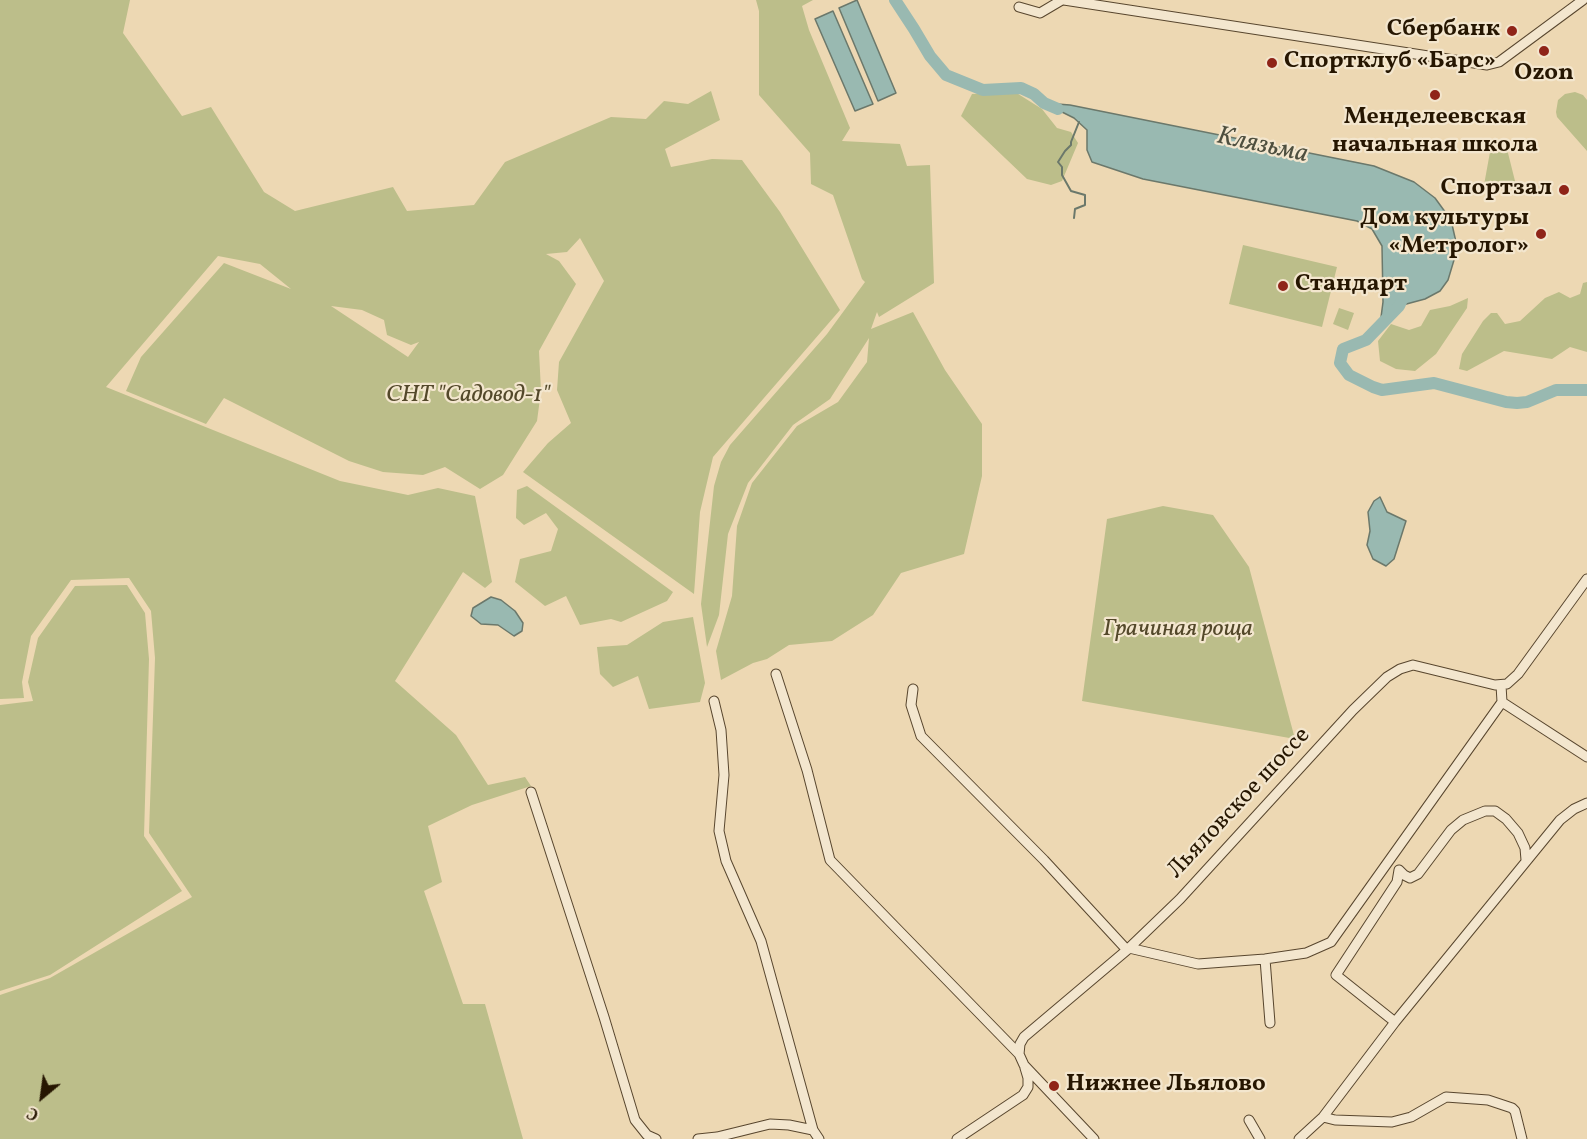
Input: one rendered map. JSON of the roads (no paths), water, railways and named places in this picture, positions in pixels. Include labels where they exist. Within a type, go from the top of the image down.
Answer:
[{"type":"street","points":[[1019,7],[1040,13],[1063,0],[1480,64],[1493,64],[1499,62],[1583,0]]},
{"type":"street","points":[[913,689],[911,705],[921,736],[1128,949],[1198,964],[1265,959],[1306,953],[1330,942],[1502,702],[1501,685],[1507,684],[1518,674],[1587,579]]},
{"type":"street","name":"Льяловское шоссе","points":[[1019,1054],[1020,1044],[1024,1037],[1128,949],[1180,899],[1353,711],[1394,672],[1406,666],[1422,666],[1501,685]]},
{"type":"street","points":[[776,674],[807,770],[830,860],[1019,1054],[1024,1065],[1028,1087],[1023,1095],[957,1139]]},
{"type":"street","points":[[714,701],[721,730],[724,775],[719,831],[726,861],[761,941],[813,1130],[819,1139]]},
{"type":"street","points":[[1502,702],[1587,758]]},
{"type":"street","points":[[531,792],[635,1120],[646,1135],[656,1139]]},
{"type":"street","points":[[1299,1139],[1323,1117],[1395,1022],[1560,819],[1587,803]]},
{"type":"street","points":[[1395,1022],[1336,975],[1397,882],[1399,870],[1410,878],[1418,874],[1451,830],[1463,820],[1485,811],[1495,811],[1506,819],[1518,833],[1525,848],[1526,860]]},
{"type":"street","points":[[1265,959],[1270,1023]]},
{"type":"street","points":[[1024,1065],[1094,1139]]},
{"type":"street","points":[[1323,1117],[1335,1120],[1392,1122],[1411,1117],[1446,1097],[1488,1100],[1512,1108],[1522,1139]]},
{"type":"street","points":[[1249,1120],[1260,1139]]},
{"type":"street","points":[[698,1139],[717,1137],[770,1124],[813,1130]]},
{"type":"water","points":[[857,0],[896,93],[878,101],[839,8]]},
{"type":"water","points":[[833,11],[873,104],[855,111],[815,19]]},
{"type":"water","points":[[1044,103],[1070,105],[1374,166],[1414,182],[1435,198],[1451,220],[1456,242],[1448,280],[1440,291],[1425,299],[1399,306],[1380,325],[1383,302],[1382,246],[1372,229],[1357,221],[1143,179],[1092,162],[1087,150],[1087,130],[1074,118]]},
{"type":"water","points":[[1380,497],[1387,512],[1406,521],[1394,559],[1386,566],[1373,559],[1367,545],[1370,531],[1368,512],[1374,501]]},
{"type":"water","points":[[491,597],[501,600],[515,611],[523,623],[522,631],[514,636],[498,625],[481,624],[471,616],[473,608]]},
{"type":"waterway","name":"Клязьма","points":[[895,0],[930,56],[946,75],[983,90],[1021,88],[1058,109]]},
{"type":"waterway","points":[[1074,218],[1075,209],[1085,205],[1085,195],[1071,191],[1058,162],[1071,145],[1079,122]]},
{"type":"waterway","name":"Клязьма","points":[[1406,291],[1399,306],[1366,340],[1343,349],[1340,363],[1349,375],[1382,390],[1434,383],[1517,403],[1527,402],[1556,390],[1587,390]]},
{"type":"place","name":"Сбербанк","points":[[1512,31]]},
{"type":"place","name":"Ozon","points":[[1544,51]]},
{"type":"place","name":"Спортклуб «Барс»","points":[[1272,63]]},
{"type":"place","name":"Менделеевская начальная школа","points":[[1435,95]]},
{"type":"place","name":"Спортзал","points":[[1564,190]]},
{"type":"place","name":"Дом культуры «Метролог»","points":[[1541,234]]},
{"type":"place","name":"Стандарт","points":[[1283,286]]},
{"type":"place","name":"Нижнее Льялово","points":[[1054,1086]]},
{"type":"park label","name":"СНТ \"Садовод-1\"","points":[[468,397]]},
{"type":"park label","name":"Грачиная роща","points":[[1178,631]]}]
